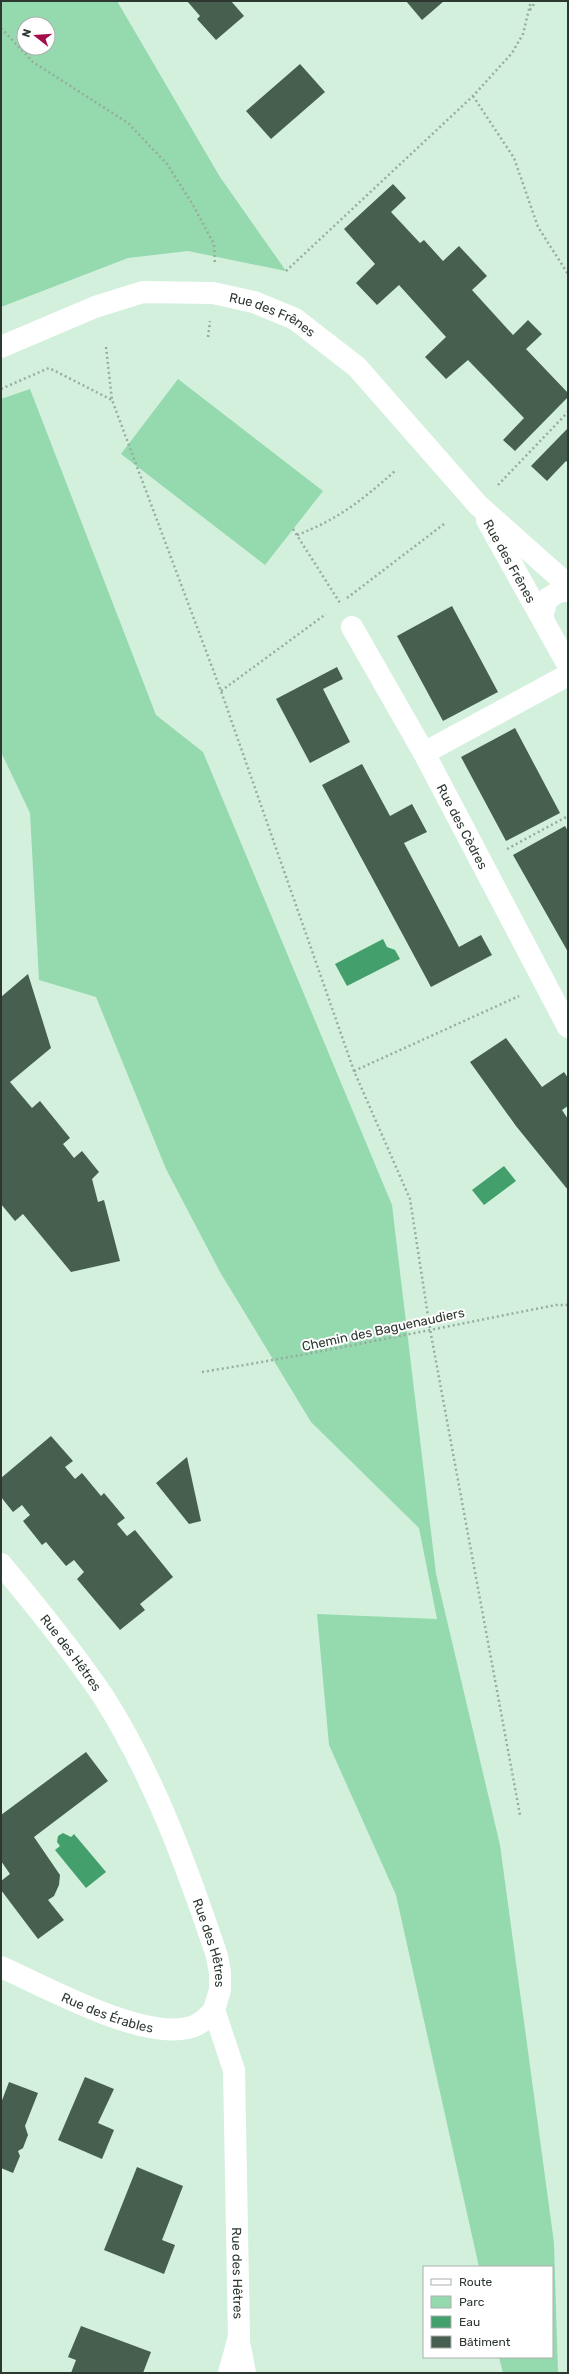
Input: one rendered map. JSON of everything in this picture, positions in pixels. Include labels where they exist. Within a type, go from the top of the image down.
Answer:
[{"type":"street","name":"Rue des Frênes","points":[[1,347],[95,307],[143,292],[213,293],[254,302],[295,319],[357,367],[478,505],[568,585]]},
{"type":"street","name":"Rue des Frênes","points":[[478,505],[568,665]]},
{"type":"street","name":"Rue des Frênes","points":[[542,617],[547,599],[560,591],[568,591]]},
{"type":"street","name":"Rue des Cèdres","points":[[352,627],[424,753],[567,1025]]},
{"type":"street","points":[[424,753],[568,676]]},
{"type":"street","name":"Rue des Hêtres","points":[[1,1564],[54,1629],[103,1697],[172,1830],[217,1956],[220,1973],[220,1990],[214,2010],[234,2070],[239,2337],[229,2373]]},
{"type":"street","name":"Rue des Érables","points":[[1,1967],[103,2013],[138,2024],[168,2030],[187,2028],[201,2023],[214,2010]]},
{"type":"lane","points":[[239,2337],[246,2373]]},
{"type":"path","points":[[286,271],[473,96],[512,53],[523,34],[531,1]]},
{"type":"path","points":[[528,12],[536,1]]},
{"type":"path","points":[[1,28],[33,62],[128,123],[167,164],[194,205],[214,244],[213,293]]},
{"type":"path","points":[[473,96],[514,158],[538,227],[568,274]]},
{"type":"path","points":[[106,347],[112,400],[221,691],[354,1071],[410,1199],[430,1329],[520,1815]]},
{"type":"path","points":[[1,389],[49,368],[112,400]]},
{"type":"path","points":[[478,505],[568,412]]},
{"type":"path","points":[[297,535],[317,528],[353,507],[396,471]]},
{"type":"path","points":[[293,529],[340,603],[352,627]]},
{"type":"path","points":[[482,864],[568,816]]},
{"type":"path","points":[[354,1071],[545,984]]},
{"type":"path","name":"Chemin des Baguenaudiers","points":[[202,1372],[316,1354],[430,1329],[556,1305],[568,1305]]},
{"type":"green space","points":[[1,1],[117,1],[220,177],[286,271],[188,251],[128,258],[1,307]]},
{"type":"green space","points":[[178,379],[323,491],[265,565],[121,454]]},
{"type":"green space","points":[[30,389],[156,715],[203,752],[392,1205],[436,1574],[500,1845],[554,2243],[558,2373],[503,2373],[499,2358],[553,2358],[553,2266],[479,2266],[396,1895],[329,1745],[317,1614],[437,1619],[419,1528],[311,1422],[220,1272],[166,1169],[96,997],[39,980],[30,813],[1,752],[1,399]]},
{"type":"water","points":[[383,939],[387,947],[395,950],[400,959],[347,986],[335,964]]},
{"type":"water","points":[[504,1166],[516,1181],[484,1205],[472,1190]]},
{"type":"water","points":[[63,1833],[71,1837],[74,1834],[106,1872],[86,1888],[55,1850],[60,1846],[57,1842],[58,1836]]},
{"type":"building","points":[[187,1],[231,1],[244,16],[216,40],[197,19],[200,16]]},
{"type":"building","points":[[406,1],[444,1],[422,20]]},
{"type":"building","points":[[300,64],[325,92],[271,139],[246,111]]},
{"type":"building","points":[[393,184],[406,198],[391,212],[420,243],[424,240],[443,261],[459,246],[487,276],[472,290],[513,335],[528,320],[542,334],[526,349],[568,393],[568,397],[515,451],[503,440],[524,418],[468,360],[446,379],[425,357],[446,337],[399,285],[377,305],[356,283],[375,264],[344,229]]},
{"type":"building","points":[[568,428],[568,463],[566,461],[547,481],[531,466]]},
{"type":"building","points":[[452,606],[498,692],[443,721],[397,636]]},
{"type":"building","points":[[337,667],[343,679],[323,689],[350,742],[310,763],[276,699]]},
{"type":"building","points":[[515,728],[560,813],[506,841],[461,757]]},
{"type":"building","points":[[362,764],[390,816],[412,804],[427,832],[404,843],[459,947],[481,935],[492,955],[431,987],[322,785]]},
{"type":"building","points":[[565,826],[568,831],[568,952],[513,855]]},
{"type":"building","points":[[28,974],[51,1048],[10,1082],[32,1108],[40,1101],[70,1138],[63,1144],[74,1158],[82,1151],[99,1172],[92,1179],[98,1202],[104,1200],[120,1261],[71,1272],[23,1214],[15,1221],[1,1204],[1,997]]},
{"type":"building","points":[[506,1038],[542,1087],[564,1072],[568,1078],[568,1106],[562,1110],[568,1119],[568,1190],[516,1126],[470,1062]]},
{"type":"building","points":[[51,1436],[73,1461],[65,1467],[75,1479],[82,1473],[101,1496],[104,1493],[125,1518],[117,1524],[127,1536],[135,1530],[173,1577],[140,1604],[145,1610],[120,1630],[77,1579],[84,1572],[74,1560],[66,1566],[46,1542],[42,1545],[23,1521],[30,1515],[22,1505],[13,1512],[1,1497],[1,1478]]},
{"type":"building","points":[[187,1457],[201,1521],[189,1524],[156,1483]]},
{"type":"building","points":[[86,1752],[108,1781],[34,1837],[60,1875],[59,1885],[54,1896],[48,1900],[64,1920],[38,1939],[1,1890],[1,1881],[10,1874],[1,1861],[1,1815]]},
{"type":"building","points":[[85,2077],[114,2089],[98,2123],[114,2130],[102,2159],[58,2140]]},
{"type":"building","points":[[9,2082],[38,2093],[25,2126],[28,2135],[23,2148],[18,2151],[20,2156],[13,2173],[1,2168],[1,2103]]},
{"type":"building","points":[[137,2167],[183,2186],[162,2240],[175,2245],[164,2274],[104,2250]]},
{"type":"building","points":[[81,2326],[151,2352],[143,2373],[71,2373],[76,2360],[68,2357]]}]
